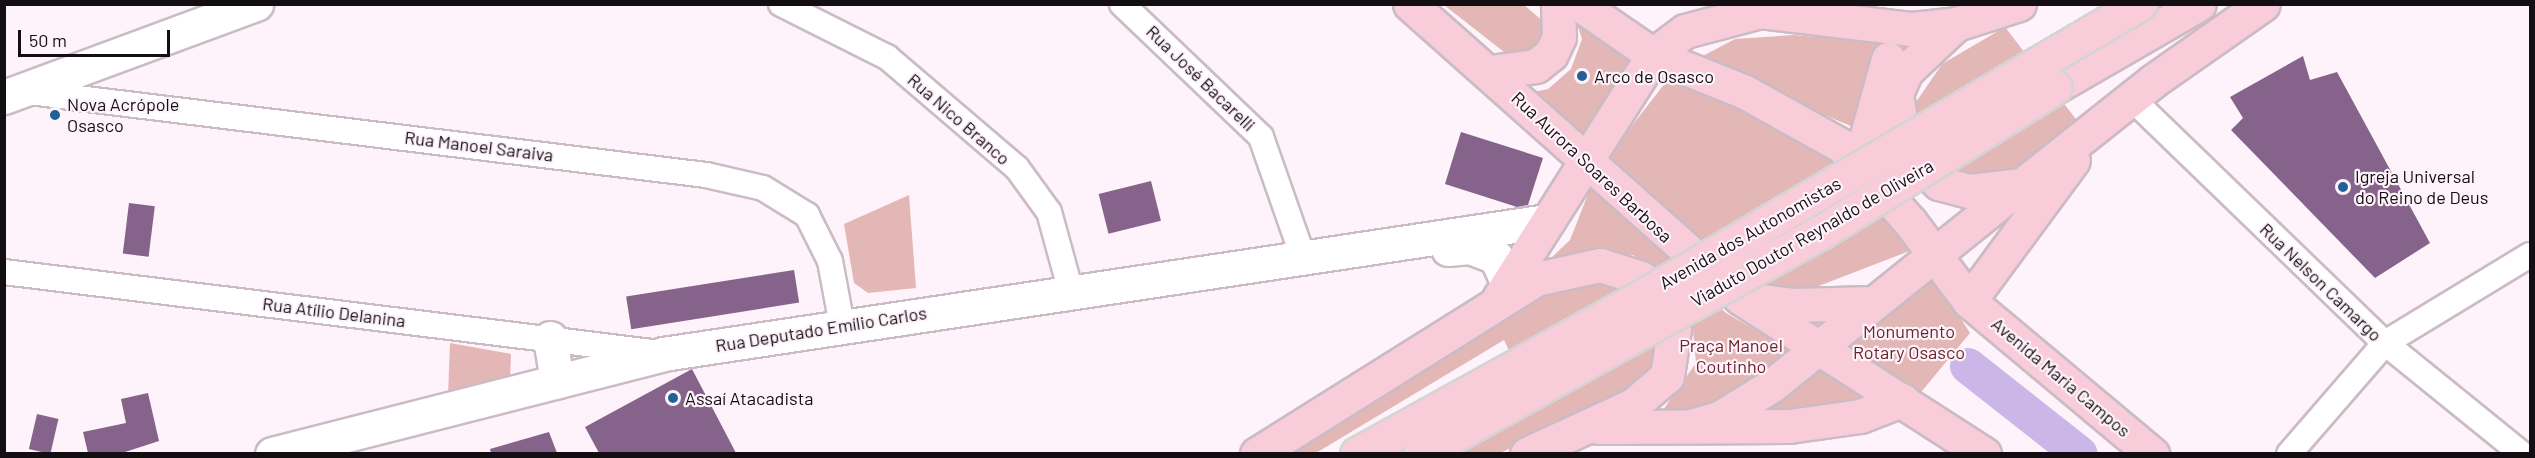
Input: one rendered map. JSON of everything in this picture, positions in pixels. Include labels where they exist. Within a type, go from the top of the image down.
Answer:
[{"type":"main road","name":"Rua Aurora Soares Barbosa","points":[[1410,4],[1489,72],[1584,163],[1741,298],[1814,349],[1902,400],[1984,453]]},
{"type":"main road","points":[[1489,72],[1518,72],[1551,54],[1559,38],[1557,4]]},
{"type":"main road","name":"Avenida Maria Campos","points":[[1579,4],[1653,55],[1816,127],[1860,160],[1969,301],[2152,453]]},
{"type":"main road","points":[[2019,4],[1956,24],[1906,71],[1896,93],[1905,151],[1939,183],[1969,192],[2022,185]]},
{"type":"main road","name":"Avenida dos Autonomistas","points":[[1358,453],[1629,304],[2139,4]]},
{"type":"main road","name":"Viaduto Doutor Reynaldo de Oliveira","points":[[1419,453],[1821,232],[2199,4]]},
{"type":"main road","points":[[1694,425],[1744,404],[1932,255],[2097,129],[2132,98],[2263,4]]},
{"type":"main road","points":[[1502,292],[1653,55],[1685,31],[1760,11],[1920,17],[1956,24]]},
{"type":"main road","points":[[1860,160],[1877,83],[1920,17]]},
{"type":"main road","points":[[1969,301],[2097,129]]},
{"type":"main road","points":[[1257,453],[1502,292],[1536,279],[1600,265],[1641,278],[1659,295],[1674,329],[1667,376],[1633,405],[1527,453]]},
{"type":"main road","points":[[1741,298],[1793,305],[1872,303]]},
{"type":"main road","points":[[1583,427],[1789,426],[1860,416],[1902,400]]},
{"type":"street","points":[[15,94],[256,4]]},
{"type":"street","name":"Rua Nico Branco","points":[[781,4],[887,57],[1017,168],[1049,213],[1071,292]]},
{"type":"street","name":"Rua José Bacarelli","points":[[1122,4],[1261,137],[1304,260]]},
{"type":"street","name":"Rua Manoel Saraiva","points":[[15,94],[706,174],[763,188],[807,215],[830,261],[842,325]]},
{"type":"street","name":"Rua Nelson Camargo","points":[[2132,98],[2385,343],[2522,453]]},
{"type":"street","name":"Rua Deputado Emílio Carlos","points":[[293,451],[663,354],[842,325],[1304,260],[1547,221]]},
{"type":"street","name":"Rua Deputado Emílio Carlos","points":[[1378,248],[1408,252],[1470,247],[1496,257],[1502,292]]},
{"type":"street","points":[[2289,453],[2385,343],[2530,255]]},
{"type":"street","name":"Rua Atílio Delanina","points":[[4,272],[550,338],[663,354]]},
{"type":"street","points":[[550,338],[556,381]]},
{"type":"green space","points":[[1444,5],[1524,5],[1550,27],[1518,63]]},
{"type":"green space","points":[[1574,15],[1637,64],[1584,153],[1524,94],[1548,89],[1571,69],[1582,39]]},
{"type":"green space","points":[[2005,27],[2082,127],[2017,178],[1974,178],[1949,169],[1918,145],[1912,108],[1942,64]]},
{"type":"green space","points":[[1793,35],[1877,42],[1880,60],[1853,127],[1695,60],[1735,39]]},
{"type":"green space","points":[[1669,78],[1811,139],[1861,172],[1912,250],[1811,289],[1746,289],[1603,163]]},
{"type":"green space","name":"Praça Manoel Coutinho","points":[[1592,184],[1726,313],[1794,352],[1726,406],[1663,410],[1696,363],[1693,331],[1668,280],[1633,255],[1550,259],[1570,240]]},
{"type":"green space","points":[[909,195],[916,288],[868,293],[854,283],[844,224]]},
{"type":"green space","name":"Monumento Rotary Osasco","points":[[1931,273],[1970,333],[1917,397],[1838,347]]},
{"type":"green space","points":[[1619,278],[1667,335],[1660,378],[1500,453],[1444,453],[1532,399],[1504,340],[1316,453],[1292,454],[1538,291]]},
{"type":"green space","points":[[450,343],[511,354],[510,380],[448,395]]},
{"type":"green space","points":[[1817,365],[1877,398],[1749,419],[1785,396]]},
{"type":"building","name":"Igreja Universal do Reino de Deus","points":[[2303,56],[2310,80],[2337,72],[2430,243],[2375,278],[2231,130],[2243,118],[2230,97]]},
{"type":"building","points":[[1461,132],[1543,158],[1528,205],[1517,207],[1445,184]]},
{"type":"building","points":[[1151,181],[1161,221],[1109,234],[1099,194]]},
{"type":"building","points":[[129,203],[155,206],[149,257],[123,254]]},
{"type":"building","points":[[794,270],[799,303],[631,329],[626,297]]},
{"type":"building","name":"Assaí Atacadista","points":[[692,369],[736,453],[599,453],[585,427]]},
{"type":"building","points":[[148,393],[159,441],[122,453],[88,453],[83,432],[126,423],[121,399]]},
{"type":"building","points":[[37,414],[58,419],[50,454],[29,449]]},
{"type":"building","points":[[549,432],[557,453],[491,453],[490,449]]},
{"type":"waterway","points":[[1968,366],[2080,454]]},
{"type":"place","name":"Arco de Osasco","points":[[1582,76]]},
{"type":"place","name":"Nova Acrópole Osasco","points":[[55,115]]},
{"type":"place","name":"Igreja Universal do Reino de Deus","points":[[2343,187]]},
{"type":"place","name":"Assaí Atacadista","points":[[673,398]]}]
